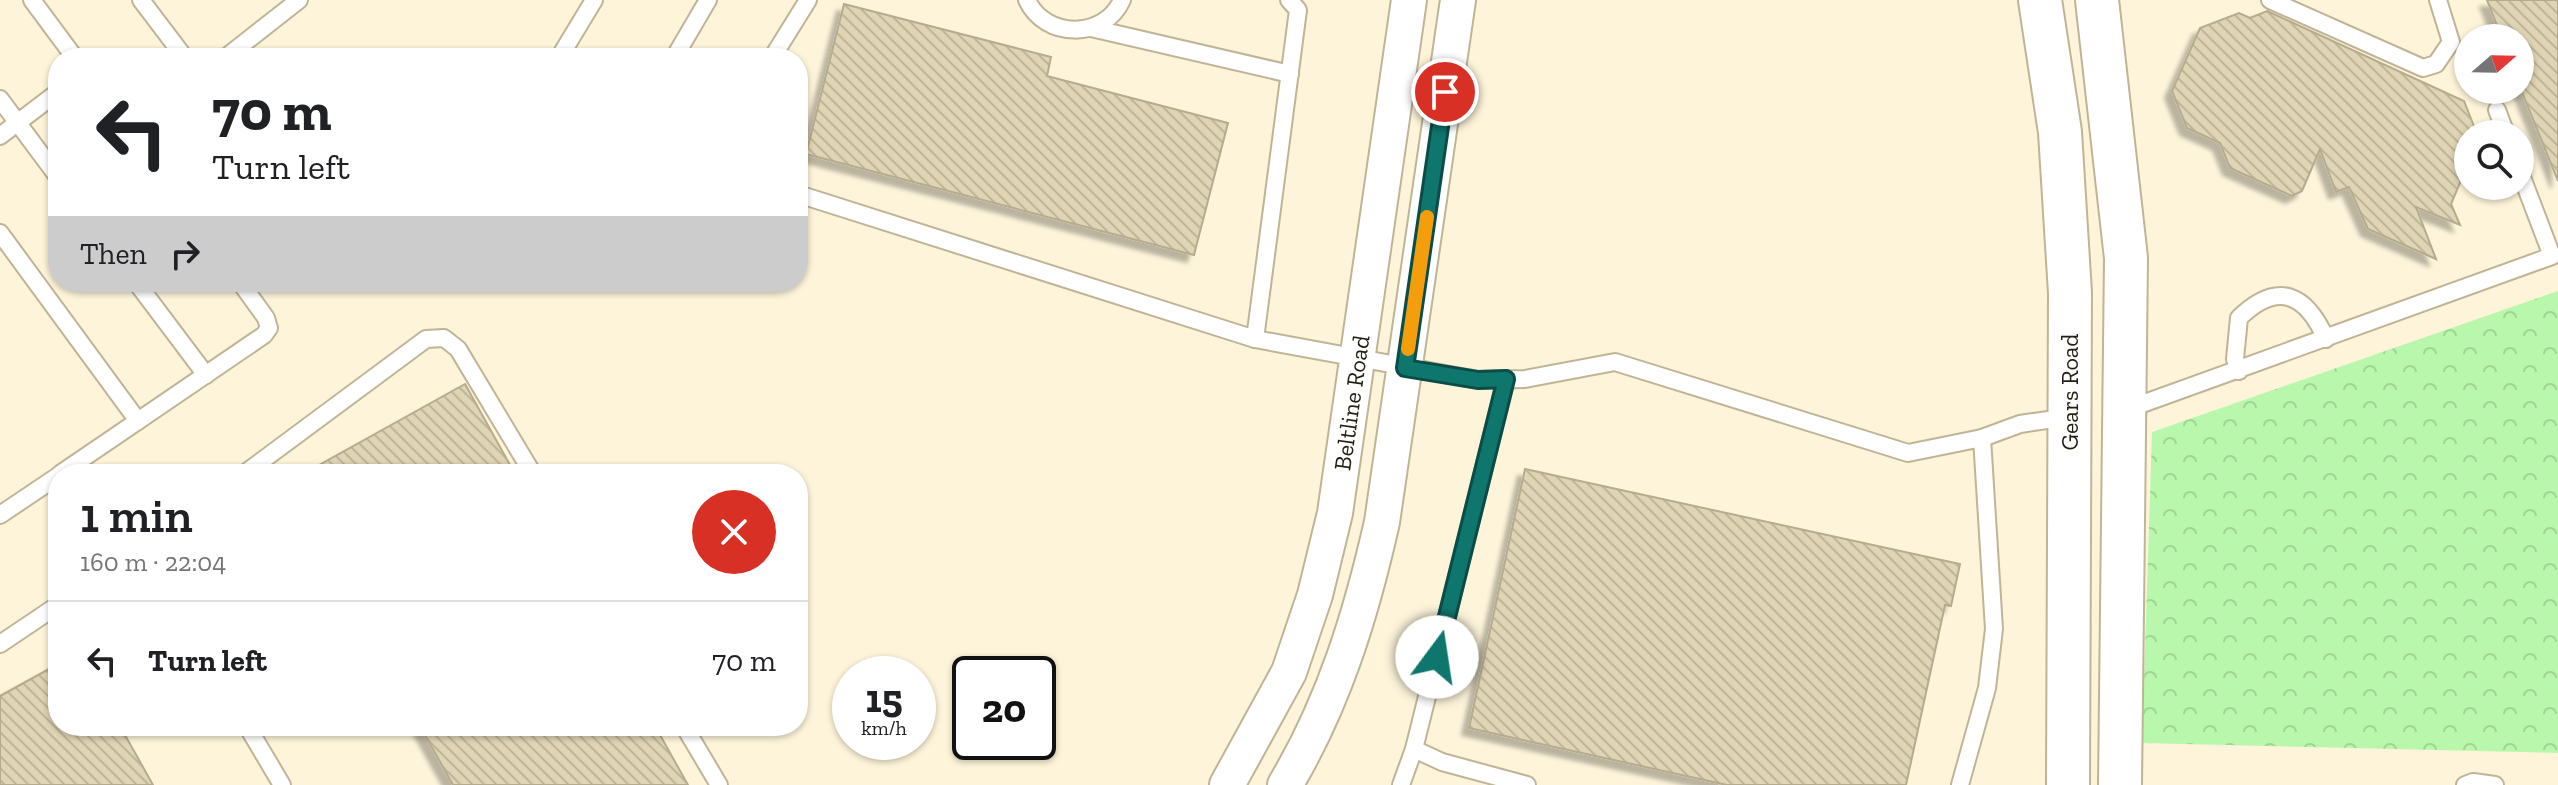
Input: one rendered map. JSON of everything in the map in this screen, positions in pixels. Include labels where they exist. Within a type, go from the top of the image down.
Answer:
[{"type":"street","name":"Beltline Road","points":[[1227,785],[1254,742],[1289,672],[1315,595],[1335,513],[1409,0]]},
{"type":"street","name":"Beltline Road","points":[[1285,785],[1335,688],[1363,606],[1382,522],[1458,0]]},
{"type":"street","name":"Gears Road","points":[[2040,0],[2060,132],[2070,293],[2068,785]]},
{"type":"street","points":[[2097,0],[2126,258],[2120,785]]},
{"type":"street","points":[[2068,417],[2122,410]]},
{"type":"lane","points":[[32,0],[68,48]]},
{"type":"lane","points":[[141,0],[177,48]]},
{"type":"lane","points":[[238,48],[299,0]]},
{"type":"lane","points":[[565,48],[594,0]]},
{"type":"lane","points":[[680,48],[708,0]]},
{"type":"lane","points":[[778,48],[808,0]]},
{"type":"lane","points":[[1091,28],[1106,20],[1122,0]]},
{"type":"lane","points":[[1255,339],[1298,10],[1289,0]]},
{"type":"lane","points":[[2270,0],[2423,68],[2436,64],[2451,42],[2438,0]]},
{"type":"lane","points":[[1024,2],[1041,19],[1057,27],[1091,28],[1290,74]]},
{"type":"lane","points":[[0,99],[48,164]]},
{"type":"lane","points":[[0,136],[48,100]]},
{"type":"lane","points":[[2497,110],[2501,120]]},
{"type":"lane","points":[[808,197],[1010,264],[1255,339],[1405,368],[1478,380],[1506,379],[1615,362],[1908,453],[1982,438],[2020,424],[2068,417]]},
{"type":"lane","points":[[2122,410],[2239,371],[2552,256],[2531,200]]},
{"type":"lane","points":[[0,233],[138,421]]},
{"type":"lane","points":[[144,292],[206,375]]},
{"type":"lane","points":[[75,464],[264,335],[269,328],[266,318],[247,292]]},
{"type":"lane","points":[[2239,371],[2235,359],[2239,318],[2266,300],[2294,297],[2316,317],[2326,339]]},
{"type":"lane","points":[[257,464],[426,339],[444,338],[458,349],[527,464]]},
{"type":"lane","points":[[1401,785],[1414,749],[1506,379]]},
{"type":"lane","points":[[1960,785],[1987,688],[1994,629],[1982,438]]},
{"type":"lane","points":[[0,515],[48,482]]},
{"type":"lane","points":[[0,644],[48,612]]},
{"type":"lane","points":[[253,736],[282,785]]},
{"type":"lane","points":[[690,736],[719,785]]},
{"type":"lane","points":[[1414,749],[1442,762],[1527,785]]},
{"type":"lane","points":[[2465,785],[2473,782],[2495,785]]},
{"type":"green space","points":[[2558,291],[2558,753],[2142,743],[2152,432]]},
{"type":"building","points":[[2487,0],[2558,0],[2558,181],[2527,104],[2534,104],[2534,24],[2496,24]]},
{"type":"building","points":[[844,4],[1051,57],[1047,76],[1228,123],[1194,255],[808,155]]},
{"type":"building","points":[[2267,11],[2454,96],[2454,104],[2465,104],[2471,120],[2454,120],[2454,197],[2451,204],[2460,225],[2416,207],[2436,259],[2368,229],[2349,187],[2336,192],[2320,149],[2302,191],[2292,196],[2230,168],[2220,143],[2187,128],[2172,91],[2200,28],[2239,13],[2250,18]]},
{"type":"building","points":[[465,384],[509,464],[321,464]]},
{"type":"building","points":[[1525,469],[1960,564],[1951,606],[1945,605],[1906,785],[1727,785],[1469,728]]},
{"type":"building","points":[[48,670],[48,736],[126,736],[153,785],[0,785],[0,696]]},
{"type":"building","points":[[426,736],[661,736],[688,785],[453,785]]},
{"type":"slow traffic","points":[[1408,349],[1427,217]]},
{"type":"route","points":[[1437,657],[1506,379],[1478,380],[1405,368],[1445,92]]}]
